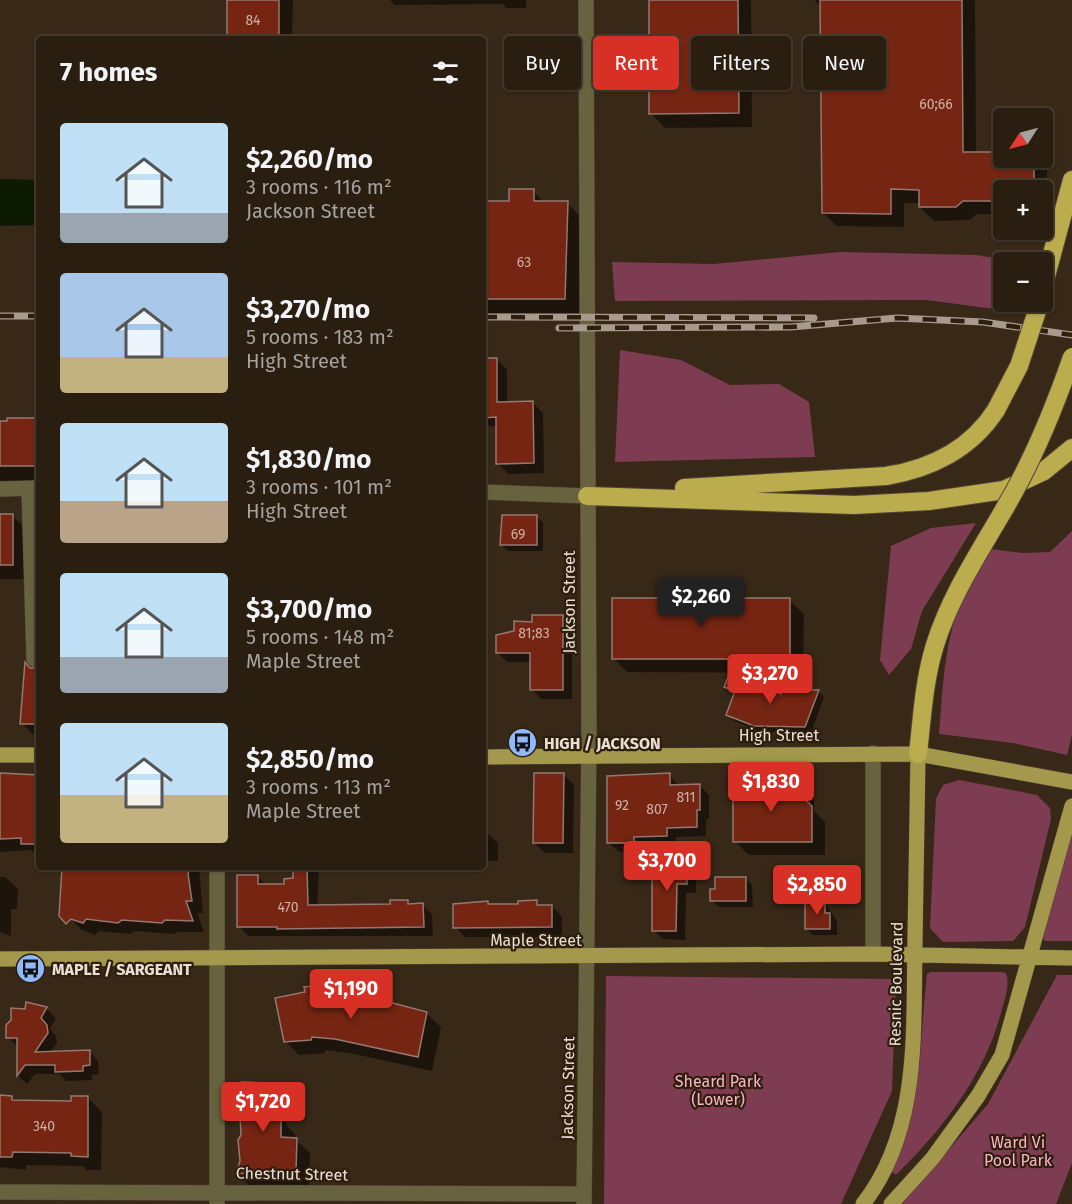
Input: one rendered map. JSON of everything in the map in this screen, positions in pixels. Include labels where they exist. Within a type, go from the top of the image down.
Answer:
[{"type":"highway","points":[[1053,252],[1072,180]]},
{"type":"highway","points":[[587,496],[902,474],[930,465],[955,452],[984,428],[996,410],[1018,366],[1037,312]]},
{"type":"highway","points":[[918,754],[928,674],[937,638],[960,583],[1026,472],[1052,417],[1072,357]]},
{"type":"highway","points":[[587,496],[854,505],[929,501],[980,495],[1019,484],[1044,471],[1072,448]]},
{"type":"main road","name":"High Street","points":[[486,758],[918,754],[1072,782]]},
{"type":"main road","name":"Resnic Boulevard","points":[[863,1204],[873,1191],[901,1129],[913,1065],[918,754]]},
{"type":"main road","points":[[0,755],[36,755]]},
{"type":"main road","points":[[891,1204],[932,1159],[978,1096],[1002,1055],[1072,806]]},
{"type":"main road","name":"Maple Street","points":[[0,959],[587,958],[873,954],[914,957],[1072,958]]},
{"type":"street","name":"Jackson Street","points":[[584,1199],[588,756],[586,0]]},
{"type":"street","points":[[0,489],[34,489],[34,659]]},
{"type":"street","points":[[486,492],[587,496]]},
{"type":"street","points":[[873,753],[873,954]]},
{"type":"street","points":[[217,870],[218,1198]]},
{"type":"street","name":"Chestnut Street","points":[[0,1192],[218,1198],[584,1199]]},
{"type":"green space","points":[[840,252],[976,255],[993,258],[993,309],[927,300],[615,301],[612,262],[714,264]]},
{"type":"green space","points":[[620,350],[681,360],[730,385],[779,384],[809,402],[815,457],[615,462]]},
{"type":"green space","points":[[976,523],[922,611],[911,649],[889,675],[880,660],[891,546],[931,528]]},
{"type":"green space","points":[[1072,531],[1072,734],[1067,755],[1013,743],[939,734],[943,680],[958,609],[991,549],[1023,553],[1050,552]]},
{"type":"green space","points":[[959,780],[1037,795],[1050,808],[1051,819],[1025,927],[1013,941],[943,942],[930,928],[936,799],[943,785]]},
{"type":"green space","points":[[1072,823],[1072,941],[1045,941],[1043,938]]},
{"type":"green space","points":[[931,972],[1006,973],[1007,991],[995,1033],[974,1078],[946,1120],[896,1175],[892,1172],[902,1147],[915,1099],[927,974]]},
{"type":"green space","name":"Ward Vi Pool Park","points":[[1057,975],[1072,975],[1072,1163],[1056,1204],[902,1204],[988,1104]]},
{"type":"green space","name":"Sheard Park (Lower)","points":[[606,976],[896,979],[892,1091],[841,1204],[604,1204]]},
{"type":"shaded area","points":[[0,179],[36,180],[36,225],[0,226]]},
{"type":"building","points":[[227,0],[279,0],[279,36],[227,36]]},
{"type":"building","points":[[649,0],[738,0],[738,36],[691,36],[691,90],[739,90],[739,113],[649,114],[649,90],[679,90],[679,36],[649,36]]},
{"type":"building","points":[[820,0],[962,0],[963,152],[993,152],[993,168],[1034,168],[1034,180],[993,180],[993,201],[963,201],[956,207],[919,207],[919,190],[891,189],[891,214],[822,213],[821,90],[886,90],[886,36],[820,36]]},
{"type":"building","points":[[509,189],[534,189],[534,201],[568,201],[565,299],[486,299],[486,201],[509,201]]},
{"type":"building","points":[[486,358],[497,358],[497,402],[533,401],[534,463],[496,464],[496,417],[486,418]]},
{"type":"building","points":[[7,418],[36,418],[36,466],[0,466],[0,421],[7,421]]},
{"type":"building","points":[[0,514],[13,514],[13,565],[0,565]]},
{"type":"building","points":[[502,515],[537,515],[537,545],[500,545]]},
{"type":"building","points":[[612,598],[790,598],[790,659],[612,659]]},
{"type":"building","points":[[532,615],[563,615],[563,690],[530,690],[530,653],[496,653],[496,635],[514,631],[514,621],[532,622]]},
{"type":"building","points":[[25,662],[30,668],[36,667],[36,724],[20,724]]},
{"type":"building","points":[[729,675],[781,694],[783,689],[819,690],[805,727],[754,726],[726,715],[735,691],[724,687]]},
{"type":"building","points":[[0,773],[36,775],[36,844],[21,844],[21,838],[0,839]]},
{"type":"building","points":[[534,773],[564,773],[563,843],[533,843]]},
{"type":"building","points":[[670,773],[670,785],[700,784],[700,810],[697,810],[697,827],[667,828],[667,836],[634,837],[634,843],[607,843],[607,776]]},
{"type":"building","points":[[733,781],[801,782],[801,796],[812,806],[812,842],[733,842]]},
{"type":"building","points":[[687,858],[687,884],[677,884],[676,931],[652,931],[652,861]]},
{"type":"building","points":[[62,870],[189,870],[192,901],[186,901],[193,921],[165,920],[162,923],[122,920],[118,923],[86,919],[83,923],[71,919],[66,924],[59,916]]},
{"type":"building","points":[[293,870],[307,870],[308,905],[390,904],[390,900],[408,900],[408,904],[423,903],[424,927],[277,929],[277,927],[237,927],[237,875],[258,875],[258,884],[284,884],[284,879],[293,878]]},
{"type":"building","points":[[715,877],[746,877],[746,901],[710,901],[710,889],[715,889]]},
{"type":"building","points":[[537,900],[537,905],[552,905],[552,927],[453,928],[453,904],[488,901],[488,904],[518,904],[518,901]]},
{"type":"building","points":[[805,902],[825,902],[825,913],[830,913],[830,929],[805,929]]},
{"type":"building","points":[[314,982],[331,983],[330,989],[341,990],[341,993],[366,996],[427,1012],[418,1057],[335,1039],[312,1037],[311,1040],[284,1042],[275,998],[305,992],[304,987],[314,986]]},
{"type":"building","points":[[26,1002],[47,1007],[41,1018],[47,1025],[48,1033],[35,1052],[90,1050],[90,1065],[83,1066],[83,1071],[55,1072],[55,1065],[25,1065],[17,1076],[17,1038],[6,1038],[6,1025],[11,1020],[11,1008],[25,1009]]},
{"type":"building","points":[[241,1082],[273,1083],[272,1118],[281,1118],[281,1137],[297,1138],[296,1171],[287,1171],[282,1175],[278,1171],[236,1174],[240,1161],[238,1140],[241,1135],[239,1096]]},
{"type":"building","points":[[0,1095],[12,1096],[12,1100],[71,1101],[71,1096],[88,1096],[88,1157],[71,1156],[71,1153],[13,1152],[12,1157],[0,1157]]},
{"type":"railway","points":[[0,316],[36,316]]},
{"type":"railway","points":[[486,317],[814,318]]},
{"type":"railway","points":[[559,328],[791,327],[897,318],[983,322],[1072,335]]},
{"type":"place","name":"HIGH / JACKSON","points":[[523,743]]},
{"type":"place","name":"MAPLE / SARGEANT","points":[[31,969]]}]
